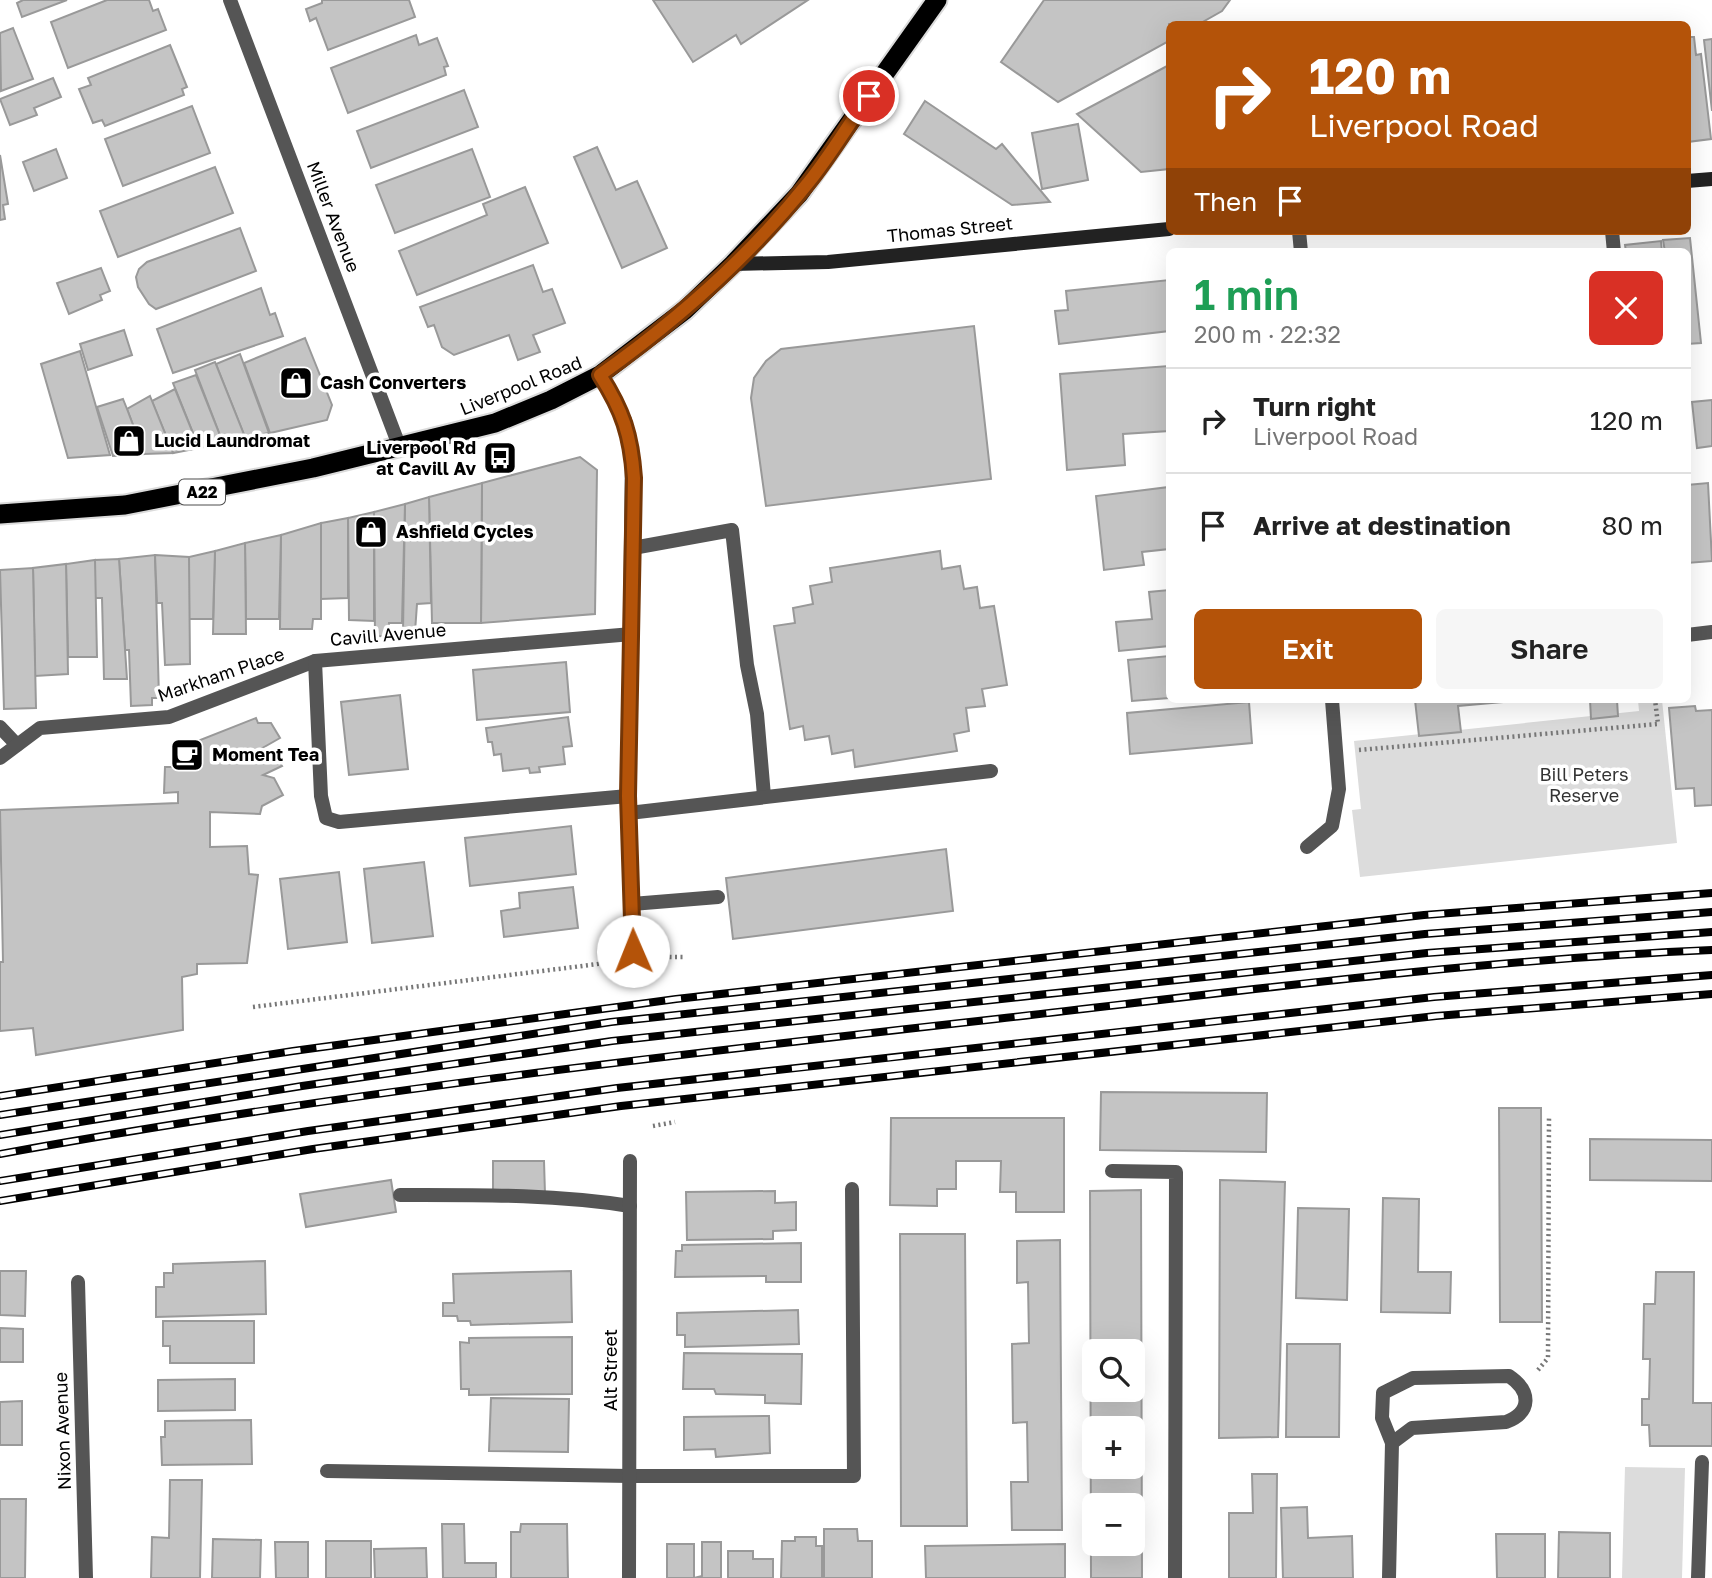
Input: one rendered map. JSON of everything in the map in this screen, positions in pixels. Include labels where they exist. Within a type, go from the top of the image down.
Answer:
[{"type":"highway","name":"Liverpool Road","points":[[0,514],[125,505],[222,488],[400,447],[495,423],[551,400],[600,375],[653,336],[733,264],[809,182],[936,0]]},
{"type":"main road","points":[[1691,181],[1712,179]]},
{"type":"main road","name":"Thomas Street","points":[[733,264],[828,261],[1166,229]]},
{"type":"street","name":"Miller Avenue","points":[[230,0],[400,447]]},
{"type":"street","points":[[600,375],[625,420],[632,451],[633,548],[628,796],[633,951]]},
{"type":"street","points":[[633,548],[732,530],[747,665],[757,714],[764,796]]},
{"type":"street","points":[[1691,635],[1712,632]]},
{"type":"street","name":"Cavill Avenue","points":[[628,796],[340,822],[326,818],[321,796],[316,661],[632,634]]},
{"type":"street","name":"Markham Place","points":[[0,758],[40,728],[169,717],[316,661]]},
{"type":"street","points":[[1307,847],[1332,826],[1339,789],[1332,703]]},
{"type":"street","points":[[0,727],[17,745]]},
{"type":"street","points":[[629,813],[991,771]]},
{"type":"street","points":[[632,904],[719,897]]},
{"type":"street","name":"Alt Street","points":[[629,1578],[630,1161]]},
{"type":"street","points":[[1112,1171],[1176,1172],[1175,1578]]},
{"type":"street","points":[[327,1471],[630,1476],[854,1476],[852,1189]]},
{"type":"street","points":[[400,1195],[561,1198],[630,1206]]},
{"type":"street","name":"Nixon Avenue","points":[[78,1282],[86,1578]]},
{"type":"street","points":[[1389,1578],[1392,1443],[1382,1418],[1383,1393],[1413,1378],[1509,1376],[1520,1384],[1526,1397],[1526,1405],[1517,1418],[1506,1422],[1412,1428],[1392,1443]]},
{"type":"street","points":[[1698,1578],[1702,1462]]},
{"type":"path","points":[[1336,753],[1658,724],[1655,703]]},
{"type":"path","points":[[253,1007],[612,963],[633,951]]},
{"type":"path","points":[[664,957],[683,957]]},
{"type":"path","points":[[1520,1384],[1548,1359],[1549,1117]]},
{"type":"path","points":[[653,1126],[675,1122]]},
{"type":"green space","name":"Bill Peters Reserve","points":[[1638,703],[1662,703],[1677,843],[1360,877],[1352,810],[1361,809],[1354,741],[1639,711]]},
{"type":"green space","points":[[1625,1467],[1685,1468],[1682,1578],[1622,1578]]},
{"type":"building","points":[[23,0],[67,0],[22,17],[17,3]]},
{"type":"building","points":[[107,0],[149,0],[153,11],[158,9],[166,30],[68,68],[51,22]]},
{"type":"building","points":[[322,0],[409,0],[415,17],[328,50],[316,18],[310,21],[306,9],[322,3]]},
{"type":"building","points":[[653,0],[808,0],[741,44],[736,35],[693,62]]},
{"type":"building","points":[[1044,0],[1230,0],[1222,11],[1204,21],[1166,21],[1166,43],[1058,102],[1001,62]]},
{"type":"building","points":[[13,28],[33,79],[1,91],[0,33]]},
{"type":"building","points":[[416,35],[419,45],[437,38],[448,66],[444,67],[446,75],[348,113],[331,68]]},
{"type":"building","points":[[1691,37],[1694,37],[1696,55],[1701,54],[1711,139],[1691,142]]},
{"type":"building","points":[[1712,39],[1712,111],[1704,40]]},
{"type":"building","points":[[170,45],[187,87],[182,89],[184,95],[105,126],[102,120],[93,123],[79,89],[91,85],[88,78]]},
{"type":"building","points":[[1166,67],[1166,169],[1141,172],[1077,114]]},
{"type":"building","points":[[53,78],[61,97],[34,108],[37,115],[10,125],[0,99]]},
{"type":"building","points":[[464,90],[478,127],[371,168],[357,131]]},
{"type":"building","points":[[925,101],[996,149],[1002,144],[1050,202],[1012,205],[904,134]]},
{"type":"building","points":[[192,106],[210,153],[123,186],[105,139]]},
{"type":"building","points":[[1078,124],[1088,180],[1042,189],[1032,133]]},
{"type":"building","points":[[597,147],[616,190],[637,181],[667,248],[622,268],[574,157]]},
{"type":"building","points":[[56,149],[67,178],[34,191],[23,162]]},
{"type":"building","points":[[472,149],[490,197],[395,233],[376,185]]},
{"type":"building","points":[[0,155],[8,204],[3,205],[5,219],[0,220]]},
{"type":"building","points":[[215,167],[233,213],[118,257],[100,211]]},
{"type":"building","points":[[525,187],[548,243],[417,295],[399,251],[487,215],[483,204]]},
{"type":"building","points":[[240,228],[256,271],[156,309],[149,304],[138,287],[136,277],[139,269],[147,262]]},
{"type":"building","points":[[1690,238],[1701,343],[1691,344],[1691,248],[1664,248],[1663,240]]},
{"type":"building","points":[[1661,241],[1662,248],[1625,248],[1625,245]]},
{"type":"building","points":[[533,265],[543,292],[552,289],[565,323],[533,335],[540,352],[518,360],[509,335],[454,355],[442,347],[434,325],[428,327],[420,307]]},
{"type":"building","points":[[101,268],[110,291],[100,295],[102,300],[69,314],[57,283]]},
{"type":"building","points":[[1166,280],[1166,331],[1059,344],[1055,311],[1068,310],[1066,291]]},
{"type":"building","points":[[261,288],[270,315],[275,313],[283,336],[173,373],[157,329]]},
{"type":"building","points":[[974,326],[991,479],[766,506],[751,398],[754,378],[766,361],[781,349]]},
{"type":"building","points":[[124,330],[132,355],[88,370],[80,344]]},
{"type":"building","points":[[305,338],[332,405],[327,420],[270,433],[244,363]]},
{"type":"building","points":[[80,351],[110,455],[68,458],[41,364]]},
{"type":"building","points":[[240,354],[269,433],[245,437],[216,364]]},
{"type":"building","points":[[215,362],[245,437],[223,443],[195,370]]},
{"type":"building","points":[[1166,366],[1166,431],[1123,434],[1125,465],[1067,470],[1060,374]]},
{"type":"building","points":[[196,375],[223,443],[199,448],[173,383]]},
{"type":"building","points":[[175,389],[199,448],[173,453],[152,401]]},
{"type":"building","points":[[150,396],[173,453],[144,454],[127,409]]},
{"type":"building","points":[[123,399],[144,454],[113,456],[97,407]]},
{"type":"building","points":[[1712,400],[1712,446],[1697,448],[1692,402]]},
{"type":"building","points":[[580,457],[597,470],[595,614],[481,623],[482,483]]},
{"type":"building","points":[[482,483],[481,623],[432,623],[429,497]]},
{"type":"building","points":[[1708,483],[1712,561],[1691,563],[1691,485]]},
{"type":"building","points":[[1166,487],[1166,549],[1142,552],[1144,565],[1104,570],[1096,496]]},
{"type":"building","points":[[429,497],[431,603],[417,604],[415,632],[403,632],[405,504]]},
{"type":"building","points":[[405,504],[402,623],[389,623],[388,635],[375,637],[374,512]]},
{"type":"building","points":[[374,512],[374,621],[349,620],[348,518]]},
{"type":"building","points":[[348,518],[348,598],[321,599],[321,523]]},
{"type":"building","points":[[321,523],[321,619],[313,619],[312,629],[280,629],[281,535]]},
{"type":"building","points":[[281,535],[279,619],[246,619],[245,543]]},
{"type":"building","points":[[245,543],[246,634],[213,634],[215,551]]},
{"type":"building","points":[[215,551],[213,619],[189,619],[189,557]]},
{"type":"building","points":[[940,551],[942,569],[960,566],[964,589],[977,587],[980,608],[994,606],[1007,685],[982,689],[985,706],[966,708],[969,731],[954,734],[957,751],[855,767],[853,750],[832,754],[829,736],[805,740],[803,726],[790,729],[774,626],[795,623],[793,608],[813,604],[810,586],[832,582],[830,568]]},
{"type":"building","points":[[155,555],[159,698],[152,698],[152,705],[131,706],[129,650],[125,650],[119,559]]},
{"type":"building","points":[[155,555],[189,557],[190,664],[165,665],[162,603],[157,603]]},
{"type":"building","points":[[119,559],[127,679],[104,679],[102,598],[95,598],[95,560]]},
{"type":"building","points":[[95,560],[97,657],[68,657],[66,564]]},
{"type":"building","points":[[66,564],[68,674],[35,676],[33,568]]},
{"type":"building","points":[[33,568],[36,708],[4,709],[0,570]]},
{"type":"building","points":[[1166,590],[1166,646],[1119,651],[1116,622],[1152,619],[1149,592]]},
{"type":"building","points":[[1166,656],[1166,698],[1132,701],[1128,660]]},
{"type":"building","points":[[566,662],[570,712],[477,720],[473,670]]},
{"type":"building","points":[[400,695],[408,769],[349,775],[341,702]]},
{"type":"building","points":[[1249,703],[1252,743],[1130,754],[1127,713]]},
{"type":"building","points":[[1415,703],[1492,703],[1458,706],[1461,732],[1419,736]]},
{"type":"building","points":[[1590,703],[1617,703],[1618,716],[1591,719]]},
{"type":"building","points":[[1695,706],[1696,711],[1712,710],[1712,805],[1695,806],[1694,788],[1676,789],[1669,708]]},
{"type":"building","points":[[568,717],[572,746],[563,747],[565,764],[539,767],[540,772],[530,773],[529,768],[503,771],[501,754],[494,755],[486,728]]},
{"type":"building","points":[[256,718],[258,723],[271,723],[280,738],[259,750],[272,750],[282,766],[263,775],[274,778],[283,795],[262,806],[260,814],[210,812],[210,847],[247,846],[249,874],[258,875],[247,963],[197,964],[197,974],[182,977],[183,1030],[36,1055],[33,1028],[0,1031],[0,962],[3,962],[0,810],[178,803],[178,792],[164,793],[165,767],[175,767],[175,750]]},
{"type":"building","points":[[571,826],[576,874],[470,886],[465,838]]},
{"type":"building","points":[[946,849],[953,911],[733,939],[726,878]]},
{"type":"building","points":[[424,862],[433,936],[372,943],[364,869]]},
{"type":"building","points":[[339,872],[347,942],[288,949],[280,879]]},
{"type":"building","points":[[573,887],[578,928],[504,937],[501,911],[520,908],[519,893]]},
{"type":"building","points":[[1101,1092],[1267,1093],[1266,1152],[1100,1150]]},
{"type":"building","points":[[1499,1108],[1541,1108],[1542,1322],[1500,1322]]},
{"type":"building","points":[[891,1118],[1064,1118],[1064,1212],[1016,1212],[1016,1192],[1000,1192],[1001,1161],[956,1161],[956,1189],[937,1189],[937,1206],[890,1205]]},
{"type":"building","points":[[1590,1139],[1712,1140],[1712,1181],[1590,1180]]},
{"type":"building","points":[[493,1161],[544,1161],[545,1194],[493,1194]]},
{"type":"building","points":[[391,1180],[396,1212],[306,1227],[300,1194]]},
{"type":"building","points":[[1220,1180],[1285,1182],[1278,1437],[1219,1438]]},
{"type":"building","points":[[1141,1190],[1141,1339],[1090,1339],[1090,1191]]},
{"type":"building","points":[[775,1191],[775,1203],[796,1202],[796,1230],[773,1231],[773,1239],[687,1240],[686,1192]]},
{"type":"building","points":[[1383,1198],[1419,1199],[1418,1272],[1451,1272],[1450,1313],[1381,1312]]},
{"type":"building","points":[[1298,1208],[1349,1209],[1347,1300],[1296,1298]]},
{"type":"building","points":[[900,1234],[965,1234],[967,1526],[901,1526]]},
{"type":"building","points":[[1060,1240],[1062,1530],[1012,1530],[1011,1482],[1028,1482],[1027,1422],[1013,1423],[1012,1344],[1029,1343],[1028,1282],[1017,1283],[1017,1241]]},
{"type":"building","points":[[801,1243],[801,1282],[766,1282],[766,1276],[675,1277],[676,1251],[682,1251],[682,1245]]},
{"type":"building","points":[[265,1261],[266,1314],[156,1317],[156,1287],[164,1287],[164,1273],[173,1273],[173,1264]]},
{"type":"building","points":[[0,1271],[26,1271],[25,1316],[0,1315]]},
{"type":"building","points":[[571,1271],[572,1322],[471,1325],[470,1321],[458,1321],[457,1316],[443,1316],[443,1303],[454,1303],[453,1274]]},
{"type":"building","points":[[1656,1272],[1694,1272],[1693,1403],[1712,1403],[1712,1446],[1650,1446],[1649,1425],[1642,1425],[1642,1399],[1649,1399],[1650,1359],[1643,1359],[1644,1304],[1655,1304]]},
{"type":"building","points":[[798,1310],[799,1344],[685,1347],[685,1335],[677,1335],[677,1313]]},
{"type":"building","points":[[163,1321],[254,1321],[254,1363],[170,1363],[170,1346],[163,1346]]},
{"type":"building","points":[[0,1328],[23,1329],[23,1362],[0,1362]]},
{"type":"building","points":[[572,1337],[572,1394],[469,1395],[469,1389],[461,1389],[460,1342],[469,1343],[469,1338]]},
{"type":"building","points":[[1287,1344],[1340,1344],[1339,1437],[1286,1437]]},
{"type":"building","points":[[684,1353],[802,1354],[801,1404],[765,1403],[765,1395],[716,1394],[714,1389],[683,1389]]},
{"type":"building","points":[[235,1379],[235,1410],[158,1411],[158,1380]]},
{"type":"building","points":[[491,1398],[569,1399],[568,1452],[489,1451]]},
{"type":"building","points":[[22,1401],[22,1445],[0,1445],[0,1402]]},
{"type":"building","points":[[1091,1402],[1142,1402],[1142,1416],[1091,1416]]},
{"type":"building","points":[[769,1416],[770,1453],[716,1457],[715,1449],[684,1450],[684,1417]]},
{"type":"building","points":[[251,1420],[252,1464],[162,1465],[161,1437],[165,1437],[165,1421]]},
{"type":"building","points":[[1252,1474],[1277,1474],[1276,1578],[1229,1578],[1229,1513],[1253,1513]]},
{"type":"building","points":[[1091,1479],[1142,1479],[1142,1493],[1091,1493]]},
{"type":"building","points":[[170,1480],[202,1480],[200,1578],[151,1578],[152,1537],[169,1538]]},
{"type":"building","points":[[0,1499],[26,1499],[25,1578],[0,1578]]},
{"type":"building","points":[[1307,1507],[1308,1538],[1352,1536],[1353,1578],[1283,1578],[1281,1508]]},
{"type":"building","points":[[442,1524],[464,1524],[465,1563],[496,1563],[496,1578],[443,1578]]},
{"type":"building","points":[[521,1524],[567,1524],[568,1578],[511,1578],[511,1532],[520,1532]]},
{"type":"building","points":[[824,1529],[857,1529],[858,1541],[872,1541],[872,1578],[824,1578]]},
{"type":"building","points":[[1559,1532],[1610,1533],[1610,1578],[1558,1578]]},
{"type":"building","points":[[1496,1534],[1545,1534],[1545,1578],[1497,1578]]},
{"type":"building","points":[[795,1537],[816,1537],[816,1546],[822,1546],[822,1578],[781,1578],[782,1541],[795,1541]]},
{"type":"building","points":[[213,1539],[261,1540],[260,1578],[212,1578]]},
{"type":"building","points":[[326,1541],[371,1541],[371,1578],[326,1578]]},
{"type":"building","points":[[275,1542],[308,1542],[308,1578],[276,1578]]},
{"type":"building","points":[[702,1542],[721,1542],[721,1578],[694,1578],[702,1576]]},
{"type":"building","points":[[667,1544],[694,1544],[694,1578],[667,1578]]},
{"type":"building","points":[[1065,1544],[1065,1578],[926,1578],[925,1546]]},
{"type":"building","points":[[426,1548],[427,1578],[375,1578],[374,1549]]},
{"type":"building","points":[[728,1551],[753,1551],[753,1559],[773,1559],[773,1578],[728,1578]]},
{"type":"building","points":[[1091,1556],[1142,1556],[1142,1578],[1091,1578]]},
{"type":"railway","points":[[0,1096],[293,1051],[676,999],[1424,915],[1712,893]]},
{"type":"railway","points":[[0,1115],[611,1022],[1425,934],[1712,912]]},
{"type":"railway","points":[[0,1135],[302,1086],[612,1041],[1427,953],[1712,932]]},
{"type":"railway","points":[[0,1154],[124,1132],[372,1095],[746,1047],[1443,969],[1712,950]]},
{"type":"railway","points":[[0,1181],[308,1131],[617,1088],[1434,997],[1712,975]]},
{"type":"railway","points":[[0,1201],[313,1149],[621,1106],[1436,1016],[1712,994]]},
{"type":"place","name":"Cash Converters","points":[[296,383]]},
{"type":"place","name":"Lucid Laundromat","points":[[129,441]]},
{"type":"place","name":"Liverpool Rd at Cavill Av","points":[[500,458]]},
{"type":"place","name":"Ashfield Cycles","points":[[371,532]]},
{"type":"place","name":"Moment Tea","points":[[187,755]]},
{"type":"route","points":[[633,951],[628,796],[634,478],[632,451],[625,420],[600,375],[643,345],[685,310],[733,264],[809,182],[869,96]]}]
